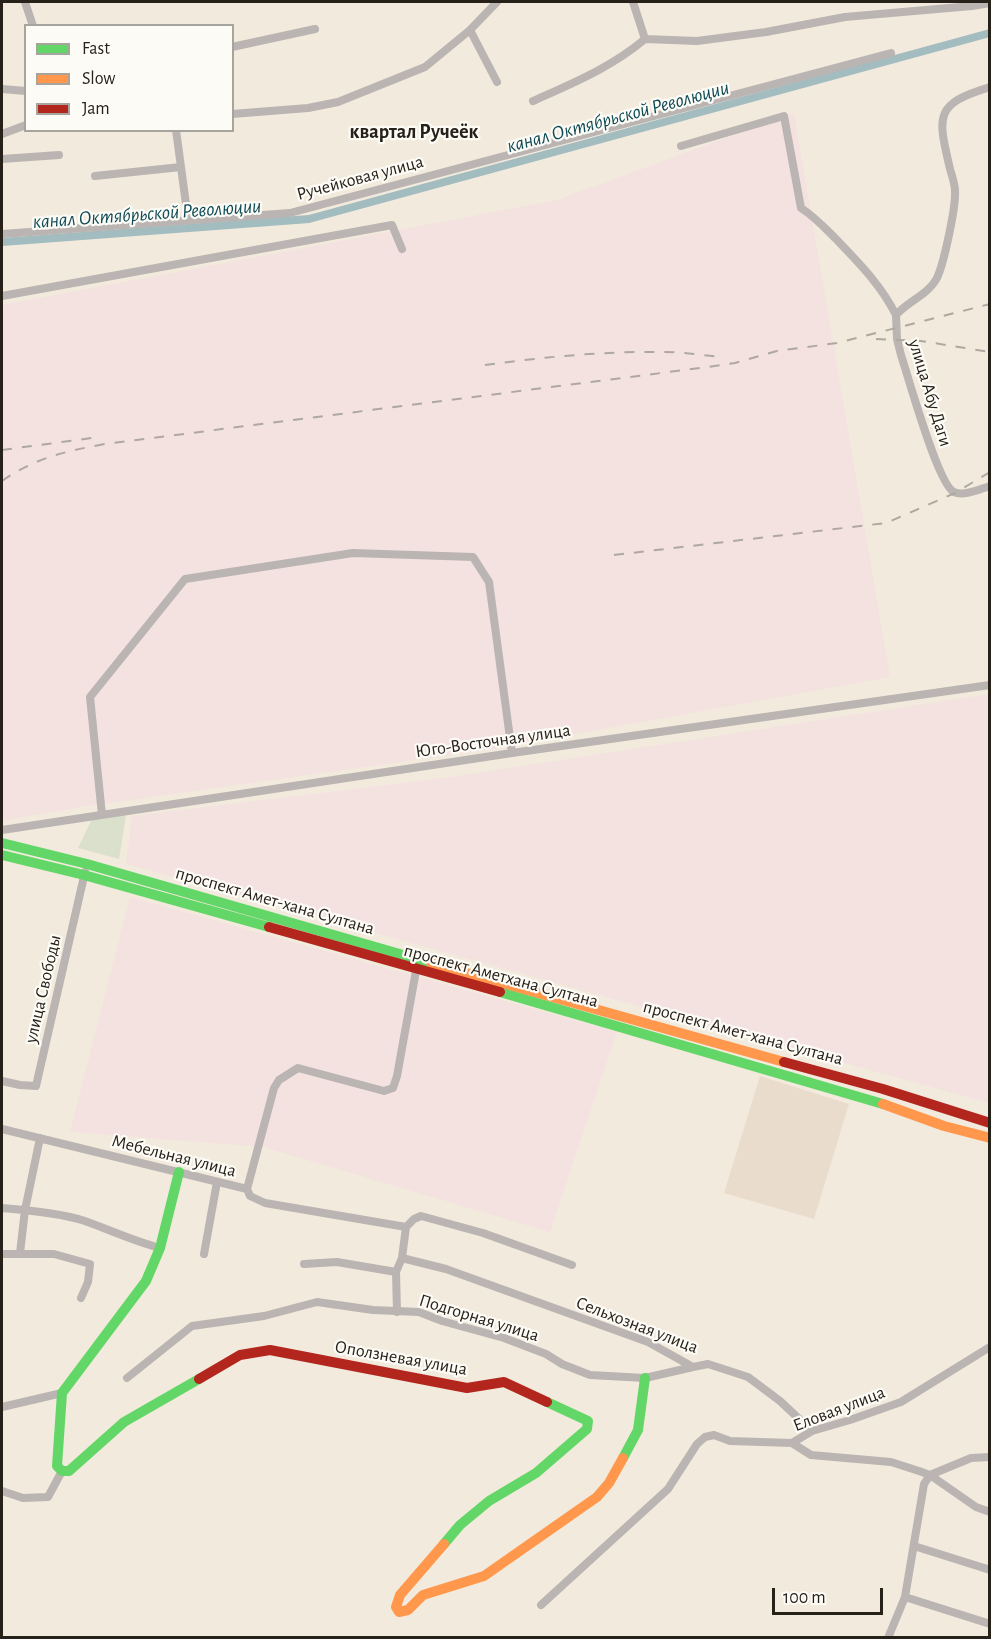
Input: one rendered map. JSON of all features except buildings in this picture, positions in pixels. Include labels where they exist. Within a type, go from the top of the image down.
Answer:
[{"type":"main road","name":"проспект Амет-хана Султана","points":[[2,843],[86,870],[417,965],[883,1089],[990,1123]]},
{"type":"main road","points":[[2,855],[86,870]]},
{"type":"main road","name":"проспект Аметхана Султана","points":[[417,965],[878,1102],[944,1126],[990,1138]]},
{"type":"main road","points":[[62,1471],[57,1466],[62,1393],[146,1281],[160,1248],[179,1172]]},
{"type":"main road","name":"Оползневая улица","points":[[62,1471],[69,1471],[124,1422],[240,1355],[270,1350],[459,1387],[467,1388],[504,1382],[588,1421],[587,1430],[536,1473],[489,1500],[460,1525],[400,1595],[396,1606],[399,1612],[408,1610],[423,1595],[484,1576],[597,1497],[609,1484],[638,1430],[645,1378]]},
{"type":"street","points":[[25,2],[32,24]]},
{"type":"street","points":[[234,114],[309,108],[339,102],[425,67],[470,30],[497,2]]},
{"type":"street","points":[[633,2],[645,39]]},
{"type":"street","points":[[533,101],[596,72],[627,54],[645,39],[697,40],[766,32],[845,17],[990,3]]},
{"type":"street","points":[[234,48],[315,29]]},
{"type":"street","points":[[470,30],[496,82]]},
{"type":"street","name":"Ручейковая улица","points":[[2,234],[290,213],[891,53]]},
{"type":"street","points":[[681,146],[784,116],[801,208],[815,216],[861,264],[879,286],[896,315],[936,280],[942,263],[955,192],[942,134],[944,112],[959,98],[986,88]]},
{"type":"street","points":[[2,89],[24,91]]},
{"type":"street","points":[[2,134],[24,125]]},
{"type":"street","points":[[176,132],[188,219]]},
{"type":"street","points":[[2,159],[59,155]]},
{"type":"street","points":[[95,176],[181,167]]},
{"type":"street","points":[[2,296],[392,225],[402,249]]},
{"type":"street","name":"улица Абу Даги","points":[[896,315],[897,339],[901,355],[932,451],[948,488],[955,493],[963,494],[990,486]]},
{"type":"street","points":[[102,815],[90,697],[185,579],[353,553],[473,557],[489,582],[512,753]]},
{"type":"street","name":"Юго-Восточная улица","points":[[2,830],[512,753],[990,686]]},
{"type":"street","name":"улица Свободы","points":[[2,1081],[36,1086],[86,870]]},
{"type":"street","points":[[247,1189],[274,1088],[279,1080],[298,1068],[384,1092],[393,1088],[417,965]]},
{"type":"street","name":"Мебельная улица","points":[[2,1129],[247,1189],[250,1196],[265,1203],[406,1227]]},
{"type":"street","points":[[20,1253],[25,1210],[40,1138]]},
{"type":"street","points":[[204,1254],[217,1182]]},
{"type":"street","points":[[2,1208],[83,1220],[135,1241],[160,1248]]},
{"type":"street","points":[[397,1311],[396,1272],[402,1258],[406,1227],[414,1218],[421,1216],[483,1233],[572,1265]]},
{"type":"street","points":[[2,1254],[54,1254],[90,1264],[88,1282],[81,1298]]},
{"type":"street","name":"Сельхозная улица","points":[[402,1258],[446,1269],[648,1342],[693,1367],[708,1364],[748,1377],[780,1401],[812,1431]]},
{"type":"street","points":[[304,1264],[337,1262],[396,1272]]},
{"type":"street","name":"Подгорная улица","points":[[127,1378],[192,1326],[264,1316],[317,1302],[419,1312],[442,1321],[504,1338],[546,1354],[561,1364],[590,1375],[645,1378],[693,1367]]},
{"type":"street","name":"Еловая улица","points":[[541,1605],[668,1489],[697,1444],[705,1437],[714,1435],[730,1441],[792,1443],[812,1431],[901,1402],[990,1347]]},
{"type":"street","points":[[2,1407],[62,1393]]},
{"type":"street","points":[[792,1443],[811,1455],[891,1462],[930,1475],[976,1507],[990,1512]]},
{"type":"street","points":[[888,1638],[905,1597],[924,1484],[930,1475],[971,1458],[990,1457]]},
{"type":"street","name":"Оползневая улица","points":[[2,1491],[23,1498],[48,1497],[62,1471]]},
{"type":"street","points":[[914,1546],[990,1570]]},
{"type":"street","points":[[905,1597],[990,1624]]},
{"type":"shaded area","points":[[794,113],[890,677],[493,749],[87,806],[2,821],[2,305],[557,200]]},
{"type":"shaded area","points":[[989,694],[989,1103],[126,864],[132,816],[444,778]]},
{"type":"shaded area","points":[[130,897],[617,1032],[550,1232],[263,1147],[70,1132]]},
{"type":"shaded area","points":[[760,1076],[849,1104],[814,1219],[724,1193]]},
{"type":"green space","points":[[126,815],[119,859],[78,848],[92,819]]},
{"type":"waterway","name":"канал Октябрьской Революции","points":[[2,242],[309,219],[990,33]]},
{"type":"railway","points":[[2,481],[39,461],[105,444],[735,363],[777,351],[837,343],[990,304]]},
{"type":"railway","points":[[876,339],[921,341],[990,352]]},
{"type":"railway","points":[[485,365],[620,352],[672,352],[724,357]]},
{"type":"railway","points":[[2,450],[92,438]]},
{"type":"railway","points":[[614,555],[886,523],[955,493],[990,472]]},
{"type":"traffic: fast","points":[[2,843],[87,864],[431,963]]},
{"type":"traffic: fast","points":[[2,855],[84,875],[269,927]]},
{"type":"traffic: fast","points":[[500,992],[883,1104]]},
{"type":"traffic: fast","points":[[179,1172],[160,1248],[146,1281],[62,1393],[57,1466],[62,1471],[69,1471],[124,1422],[199,1379]]},
{"type":"traffic: fast","points":[[623,1458],[638,1430],[645,1378]]},
{"type":"traffic: fast","points":[[444,1544],[460,1525],[489,1501],[536,1473],[587,1429],[588,1421],[547,1402]]},
{"type":"traffic: slow","points":[[431,963],[784,1062]]},
{"type":"traffic: slow","points":[[883,1104],[944,1126],[990,1138]]},
{"type":"traffic: slow","points":[[444,1544],[400,1595],[396,1607],[399,1612],[408,1610],[423,1595],[484,1576],[597,1497],[609,1483],[623,1458]]},
{"type":"traffic: jam","points":[[269,927],[500,992]]},
{"type":"traffic: jam","points":[[784,1062],[883,1089],[990,1123]]},
{"type":"traffic: jam","points":[[199,1379],[240,1355],[270,1350],[467,1388],[504,1382],[547,1402]]},
{"type":"district","name":"квартал Ручеёк","points":[[414,132]]}]
